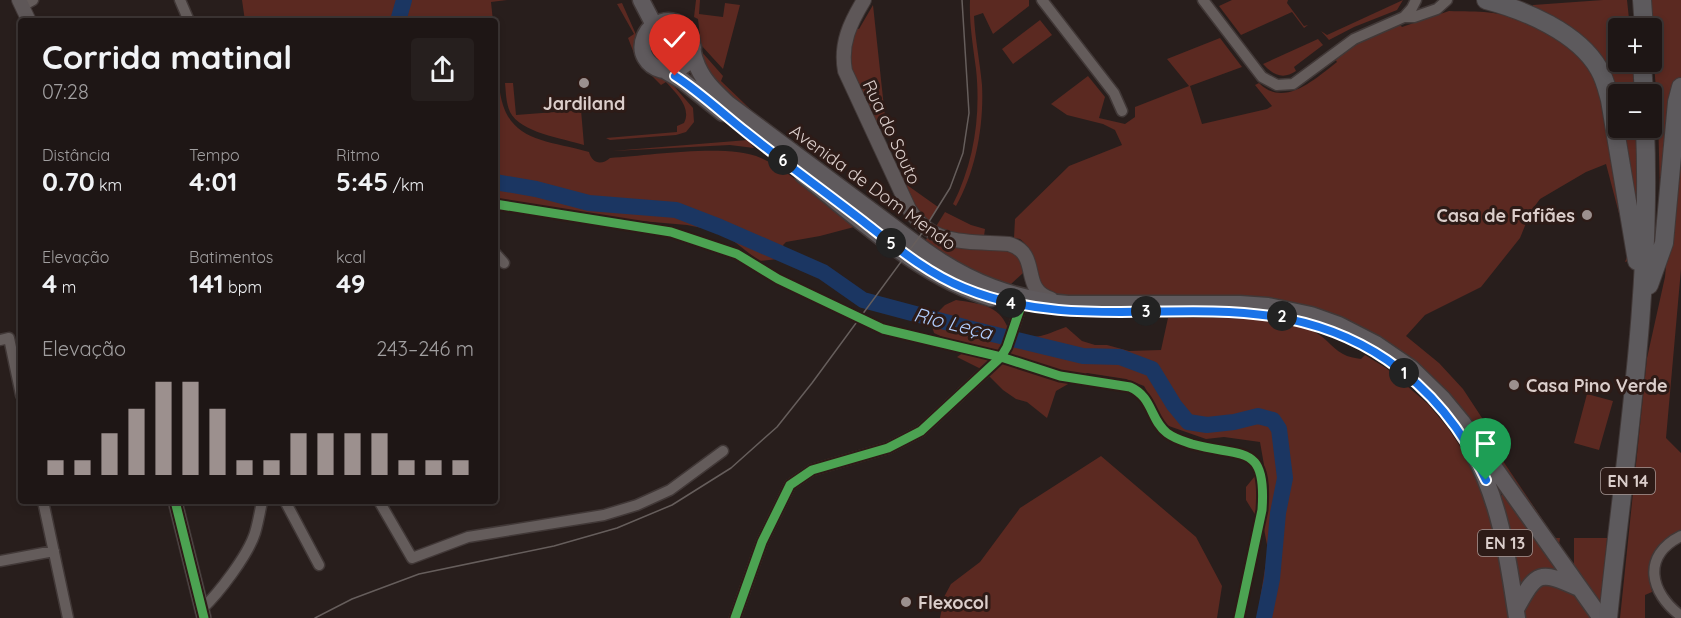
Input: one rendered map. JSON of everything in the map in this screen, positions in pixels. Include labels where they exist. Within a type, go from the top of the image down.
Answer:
[{"type":"highway","points":[[1486,0],[1515,8],[1563,34],[1588,54],[1598,67],[1610,100],[1645,294]]},
{"type":"highway","points":[[1637,0],[1638,18]]},
{"type":"highway","points":[[1642,0],[1643,18]]},
{"type":"highway","points":[[1645,294],[1664,243],[1677,102],[1681,87]]},
{"type":"highway","name":"EN 14","points":[[1608,618],[1645,294],[1645,138]]},
{"type":"highway","name":"EN 14","points":[[1614,618],[1651,217],[1650,138]]},
{"type":"main road","points":[[641,0],[654,25]]},
{"type":"main road","name":"EN 13","points":[[666,71],[652,65],[643,52],[644,37],[654,25],[666,21],[678,23],[689,33],[693,47]]},
{"type":"main road","points":[[666,71],[684,65],[693,47]]},
{"type":"main road","name":"Avenida de Dom Mendo","points":[[693,47],[694,59],[702,76],[728,104],[934,258],[965,276],[1008,294],[1068,304]]},
{"type":"main road","name":"Avenida de Dom Mendo","points":[[666,71],[683,81],[747,133],[925,268],[969,290],[1021,306]]},
{"type":"main road","name":"EN 13","points":[[1068,304],[1268,306],[1311,315],[1352,331],[1376,344],[1411,368],[1443,399],[1462,422],[1601,618]]},
{"type":"main road","name":"EN 13","points":[[1021,306],[1067,312],[1215,311],[1275,315],[1311,323],[1382,356],[1413,380],[1437,404],[1464,438],[1480,465],[1496,504],[1517,613]]},
{"type":"main road","name":"EN 13","points":[[1517,613],[1527,587],[1534,580],[1553,577],[1580,588]]},
{"type":"street","points":[[180,0],[188,18]]},
{"type":"street","name":"Rua do Souto","points":[[864,0],[846,37],[843,58],[845,71],[909,210],[922,226],[943,238],[1015,246],[1027,258],[1029,269]]},
{"type":"street","points":[[1042,0],[1114,93],[1122,111]]},
{"type":"street","points":[[1203,0],[1262,77],[1277,86],[1288,86],[1297,82],[1354,39],[1404,18],[1437,9],[1447,0]]},
{"type":"street","points":[[1404,18],[1416,0]]},
{"type":"street","points":[[25,2],[28,18]]},
{"type":"street","points":[[498,256],[504,263]]},
{"type":"street","points":[[992,287],[1014,290],[1020,286],[1029,269]]},
{"type":"street","points":[[1029,269],[1039,294],[1068,304]]},
{"type":"street","points":[[735,618],[762,542],[790,485],[812,470],[888,448],[921,431],[995,363],[1007,347],[1021,306]]},
{"type":"street","points":[[0,340],[9,338],[18,381]]},
{"type":"street","points":[[381,504],[412,558],[468,537],[604,515],[637,505],[670,490],[723,452]]},
{"type":"street","points":[[44,504],[68,618]]},
{"type":"street","points":[[176,504],[203,613]]},
{"type":"street","points":[[203,613],[255,535],[261,504]]},
{"type":"street","points":[[287,504],[320,565]]},
{"type":"street","points":[[1681,536],[1660,553],[1654,580],[1664,600],[1681,616]]},
{"type":"street","points":[[0,559],[54,550]]},
{"type":"shaded area","points":[[242,0],[507,0],[491,2],[493,18],[245,18]]},
{"type":"shaded area","points":[[696,0],[700,0],[699,14],[723,17],[725,3],[740,5],[723,69],[701,45],[698,19],[694,17]]},
{"type":"shaded area","points":[[970,0],[1029,0],[1029,6],[993,34],[983,13],[974,16],[982,85],[982,116],[974,163],[956,206],[953,204],[971,155],[976,121],[977,86]]},
{"type":"shaded area","points":[[1232,0],[1288,0],[1287,3],[1304,26],[1308,25],[1304,28],[1292,12],[1241,35],[1219,6]]},
{"type":"shaded area","points":[[1403,0],[1397,10],[1354,27],[1329,40],[1321,31],[1327,35]]},
{"type":"shaded area","points":[[1627,0],[1629,18],[1608,18],[1608,72],[1633,72],[1634,84],[1610,84],[1533,12],[1533,5]]},
{"type":"shaded area","points":[[1649,0],[1681,0],[1681,77],[1675,89],[1660,195],[1659,138],[1662,138],[1662,84],[1656,84],[1655,72],[1662,72],[1662,18],[1650,18]]},
{"type":"shaded area","points":[[622,3],[638,39],[665,76],[693,108],[694,122],[686,132],[676,135],[610,140],[606,138],[677,132],[677,126],[684,123],[686,117],[682,101],[674,91],[666,82],[661,85],[637,61],[628,38],[634,34],[617,4]]},
{"type":"shaded area","points":[[873,5],[886,126],[879,130],[907,185],[938,207],[928,223],[920,216],[853,79],[848,43],[854,26],[859,29]]},
{"type":"shaded area","points":[[1449,11],[1499,14],[1528,24],[1531,20],[1553,33],[1591,64],[1602,87],[1608,111],[1608,138],[1613,138],[1631,254],[1628,261],[1625,262],[1628,254],[1626,240],[1606,164],[1586,172],[1540,199],[1531,211],[1520,238],[1481,287],[1425,315],[1406,336],[1439,363],[1463,389],[1486,424],[1503,461],[1555,538],[1560,538],[1559,545],[1553,544],[1451,400],[1435,382],[1382,341],[1325,316],[1263,302],[1053,295],[1041,289],[1030,252],[1020,239],[1014,238],[1015,219],[1069,166],[1122,145],[1115,130],[1103,124],[1067,115],[1051,104],[1088,76],[1105,97],[1099,118],[1125,124],[1135,117],[1135,107],[1189,86],[1167,59],[1220,38],[1242,67],[1190,86],[1202,124],[1267,109],[1272,106],[1255,85],[1259,83],[1279,93],[1300,88],[1337,62],[1335,59],[1366,39],[1400,25],[1402,27]]},
{"type":"shaded area","points":[[1040,20],[1052,35],[1013,64],[1002,49]]},
{"type":"shaded area","points":[[668,29],[680,34],[685,46],[680,58],[668,63],[656,58],[651,46],[656,34]]},
{"type":"shaded area","points":[[1318,39],[1323,45],[1294,67],[1296,71],[1291,74],[1278,75],[1263,64]]},
{"type":"shaded area","points":[[701,51],[723,76],[721,81],[770,128],[714,83],[703,61]]},
{"type":"shaded area","points":[[505,83],[513,83],[516,115],[581,110],[584,145],[532,130],[515,119],[509,109]]},
{"type":"shaded area","points":[[498,84],[502,103],[509,117],[517,128],[528,135],[589,152],[592,159],[600,163],[610,158],[708,151],[728,151],[761,158],[785,172],[854,227],[786,242],[779,259],[759,261],[722,232],[687,225],[629,220],[588,218],[560,220],[529,208],[498,204]]},
{"type":"shaded area","points":[[1681,101],[1681,269],[1666,438],[1681,453],[1681,531],[1650,567],[1652,592],[1645,595],[1645,618],[1620,618],[1647,358],[1665,277]]},
{"type":"shaded area","points":[[1621,138],[1636,138],[1639,227]]},
{"type":"shaded area","points":[[748,140],[754,148],[730,145],[612,151]]},
{"type":"shaded area","points":[[945,212],[985,229],[984,236],[945,232],[935,228]]},
{"type":"shaded area","points":[[927,238],[951,246],[1008,250],[1019,259],[1023,273],[1010,285],[975,274],[924,243]]},
{"type":"shaded area","points":[[956,300],[987,306],[999,314],[1008,328],[1025,335],[1043,335],[1066,327],[1082,341],[1129,351],[1161,350],[1168,318],[1222,318],[1293,325],[1315,332],[1345,355],[1361,359],[1365,355],[1386,368],[1428,404],[1448,428],[1469,460],[1492,514],[1512,618],[1257,618],[1268,550],[1264,529],[1246,500],[1246,487],[1264,465],[1260,442],[1224,437],[1206,439],[1166,425],[1144,386],[1126,379],[1087,373],[1056,391],[1047,418],[1027,402],[1016,399],[1003,390],[983,370],[957,357],[973,346],[949,340],[934,333],[930,320],[945,305]]},
{"type":"shaded area","points":[[1587,394],[1613,401],[1599,450],[1574,443]]},
{"type":"shaded area","points":[[1101,456],[1196,537],[1222,586],[1217,618],[940,618],[944,597],[951,584],[980,562],[1020,508]]},
{"type":"shaded area","points":[[1501,495],[1557,570],[1545,570],[1520,586],[1513,540]]},
{"type":"shaded area","points":[[1574,538],[1607,538],[1601,611],[1574,572]]},
{"type":"shaded area","points":[[1538,582],[1571,591],[1592,618],[1525,618],[1525,603]]},
{"type":"waterway","name":"Rio Leça","points":[[399,18],[404,0]]},
{"type":"waterway","name":"Rio Leça","points":[[498,183],[536,189],[589,203],[676,210],[823,272],[863,300],[1083,356],[1120,357],[1152,369],[1174,405],[1188,422],[1207,425],[1258,416],[1273,420],[1279,429],[1285,478],[1278,513],[1272,579],[1264,618]]},
{"type":"tram line","points":[[315,618],[352,599],[419,574],[554,546],[617,528],[672,505],[731,468],[777,427],[920,236],[950,188],[963,153],[969,113],[962,0]]},
{"type":"cycle path","points":[[498,204],[671,232],[737,254],[778,279],[883,329],[1001,357],[1060,376],[1130,387],[1143,397],[1161,428],[1170,435],[1192,444],[1248,457],[1255,463],[1260,473],[1262,510],[1239,618]]},
{"type":"cycle path","points":[[735,618],[762,542],[790,485],[812,470],[888,448],[921,431],[1001,357],[1007,347],[1021,306]]},
{"type":"cycle path","points":[[176,504],[204,618]]},
{"type":"place","name":"Jardiland","points":[[584,83]]},
{"type":"place","name":"Casa de Fafiães","points":[[1587,215]]},
{"type":"place","name":"Casa Pino Verde","points":[[1514,385]]},
{"type":"place","name":"Flexocol","points":[[906,602]]},
{"type":"route","points":[[675,76],[893,245],[932,272],[962,288],[1004,302],[1055,311],[1236,311],[1275,315],[1311,323],[1349,338],[1394,364],[1425,391],[1464,438],[1486,480]]}]
